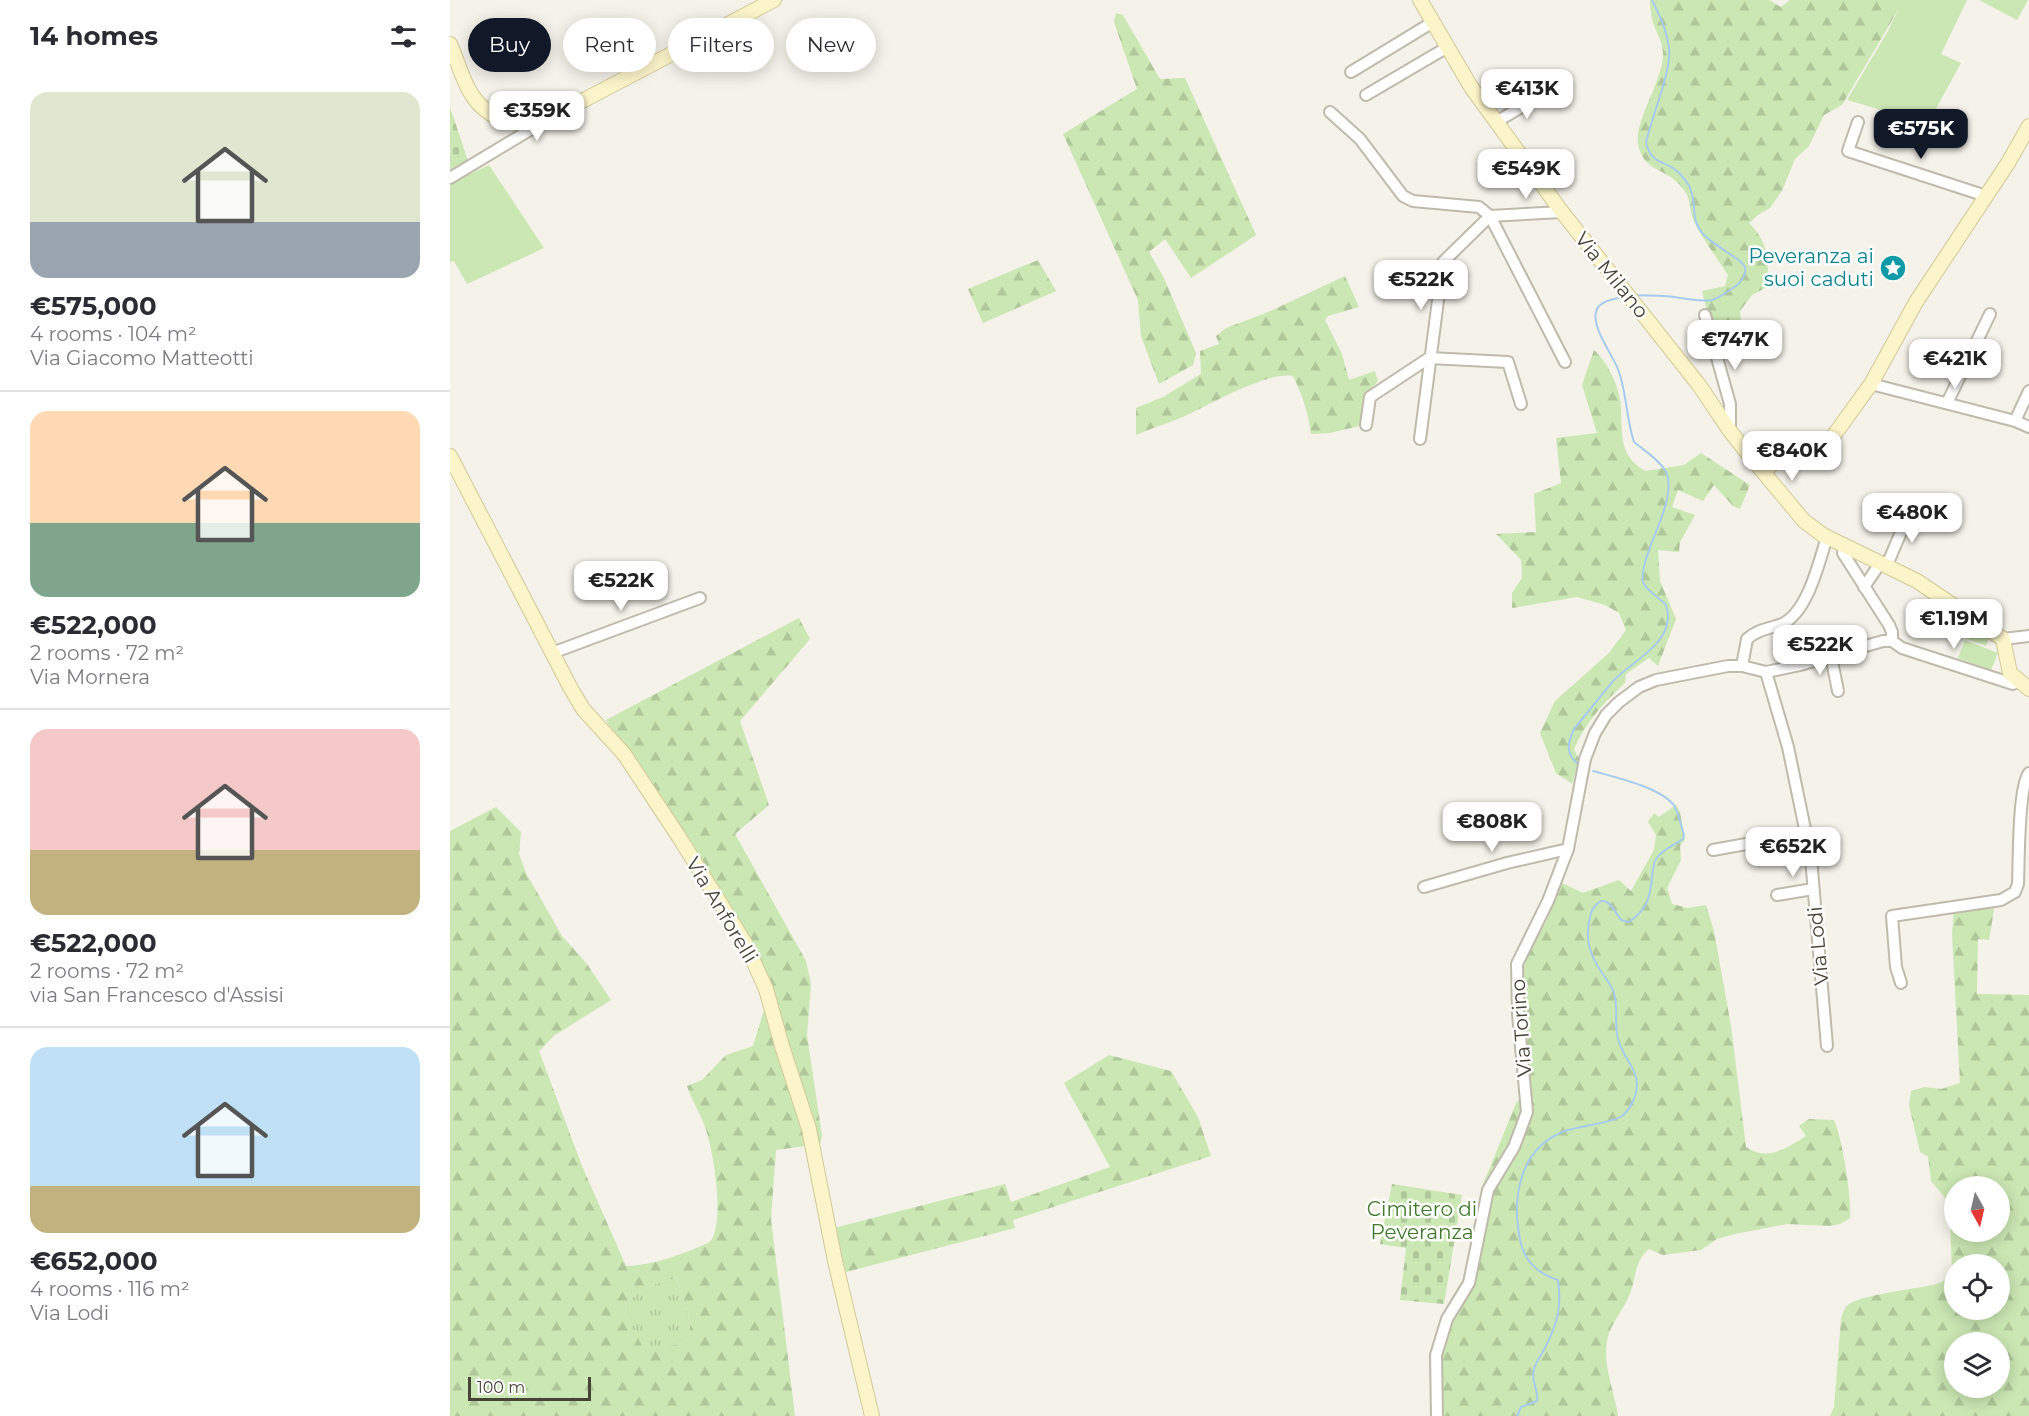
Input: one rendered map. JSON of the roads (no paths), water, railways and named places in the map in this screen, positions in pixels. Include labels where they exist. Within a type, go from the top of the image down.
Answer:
[{"type":"street","points":[[450,178],[546,120],[774,0]]},
{"type":"street","name":"Via Milano","points":[[1420,0],[1446,48],[1471,87],[1562,212],[1699,385],[1730,431],[1796,512],[1814,529],[1827,537],[1917,580],[2003,639]]},
{"type":"street","points":[[1352,72],[1432,22]]},
{"type":"street","points":[[450,44],[472,95],[498,118],[517,124],[532,124],[546,120]]},
{"type":"street","points":[[1366,95],[1446,48]]},
{"type":"street","points":[[1496,122],[1545,93]]},
{"type":"street","points":[[1330,112],[1360,139],[1403,196],[1413,201],[1479,207],[1490,216],[1565,362]]},
{"type":"street","points":[[1858,122],[1848,151],[1986,196]]},
{"type":"street","points":[[514,140],[517,124]]},
{"type":"street","points":[[1764,472],[1786,456],[1808,454],[1828,443],[1871,384],[1916,302],[2029,126]]},
{"type":"street","points":[[1420,439],[1443,262],[1490,216],[1562,212]]},
{"type":"street","points":[[1947,403],[1990,314]]},
{"type":"street","points":[[1705,315],[1730,404],[1730,431]]},
{"type":"street","points":[[1366,425],[1370,397],[1429,358],[1508,362],[1521,404]]},
{"type":"street","points":[[1871,384],[2015,420],[2029,427]]},
{"type":"street","points":[[2015,420],[2029,391]]},
{"type":"street","name":"Via Anforelli","points":[[450,456],[583,709],[624,754],[679,837],[756,964],[766,989],[808,1129],[835,1261],[872,1416]]},
{"type":"street","points":[[1864,587],[1884,564],[1910,511]]},
{"type":"street","points":[[1742,666],[1747,639],[1761,629],[1781,624],[1789,619],[1806,596],[1827,537]]},
{"type":"street","points":[[1845,546],[1843,553],[1889,625],[1892,641]]},
{"type":"street","points":[[552,653],[700,598]]},
{"type":"street","points":[[2029,636],[2003,639],[2010,673],[2029,689]]},
{"type":"street","points":[[1766,672],[1884,641],[1892,641],[1902,648],[2013,684],[2017,681]]},
{"type":"street","points":[[1831,656],[1838,691]]},
{"type":"street","name":"Via Torino","points":[[1437,1416],[1436,1354],[1447,1319],[1469,1283],[1488,1190],[1514,1148],[1527,1112],[1518,1014],[1517,964],[1548,901],[1568,849],[1586,759],[1595,733],[1606,715],[1629,694],[1656,680],[1728,666],[1742,666],[1766,672]]},
{"type":"street","name":"Via Lodi","points":[[1766,672],[1788,747],[1807,833],[1827,1046]]},
{"type":"street","points":[[1901,982],[1896,967],[1893,916],[2001,900],[2015,892],[2018,884],[2023,792],[2026,775],[2029,773]]},
{"type":"street","points":[[1713,850],[1807,833]]},
{"type":"street","points":[[1424,887],[1506,863],[1568,849]]},
{"type":"street","points":[[1777,895],[1813,889]]},
{"type":"waterway","points":[[1635,295],[1712,300],[1738,284],[1745,272],[1743,264],[1702,233],[1696,221],[1692,192],[1688,185],[1670,166],[1656,160],[1646,143],[1669,58],[1665,30],[1652,0]]},
{"type":"waterway","points":[[1577,763],[1569,751],[1570,738],[1574,729],[1613,681],[1652,649],[1666,629],[1668,618],[1666,605],[1643,582],[1645,561],[1667,499],[1668,479],[1659,462],[1634,442],[1621,378],[1597,326],[1597,308],[1607,301],[1623,297]]},
{"type":"waterway","points":[[1517,1416],[1521,1407],[1537,1401],[1533,1373],[1553,1331],[1558,1315],[1559,1299],[1558,1280],[1534,1267],[1523,1251],[1517,1211],[1522,1178],[1528,1163],[1549,1139],[1565,1131],[1611,1121],[1622,1116],[1631,1106],[1637,1088],[1635,1074],[1617,1036],[1614,993],[1594,959],[1589,945],[1588,930],[1591,913],[1599,902],[1603,901],[1611,906],[1621,920],[1629,922],[1635,917],[1644,908],[1649,897],[1656,859],[1665,850],[1683,839],[1684,835],[1675,807],[1669,800],[1638,784],[1593,771]]},
{"type":"place","name":"Peveranza ai suoi caduti","points":[[1893,268]]},
{"type":"park label","name":"Cimitero di Peveranza","points":[[1422,1220]]}]
